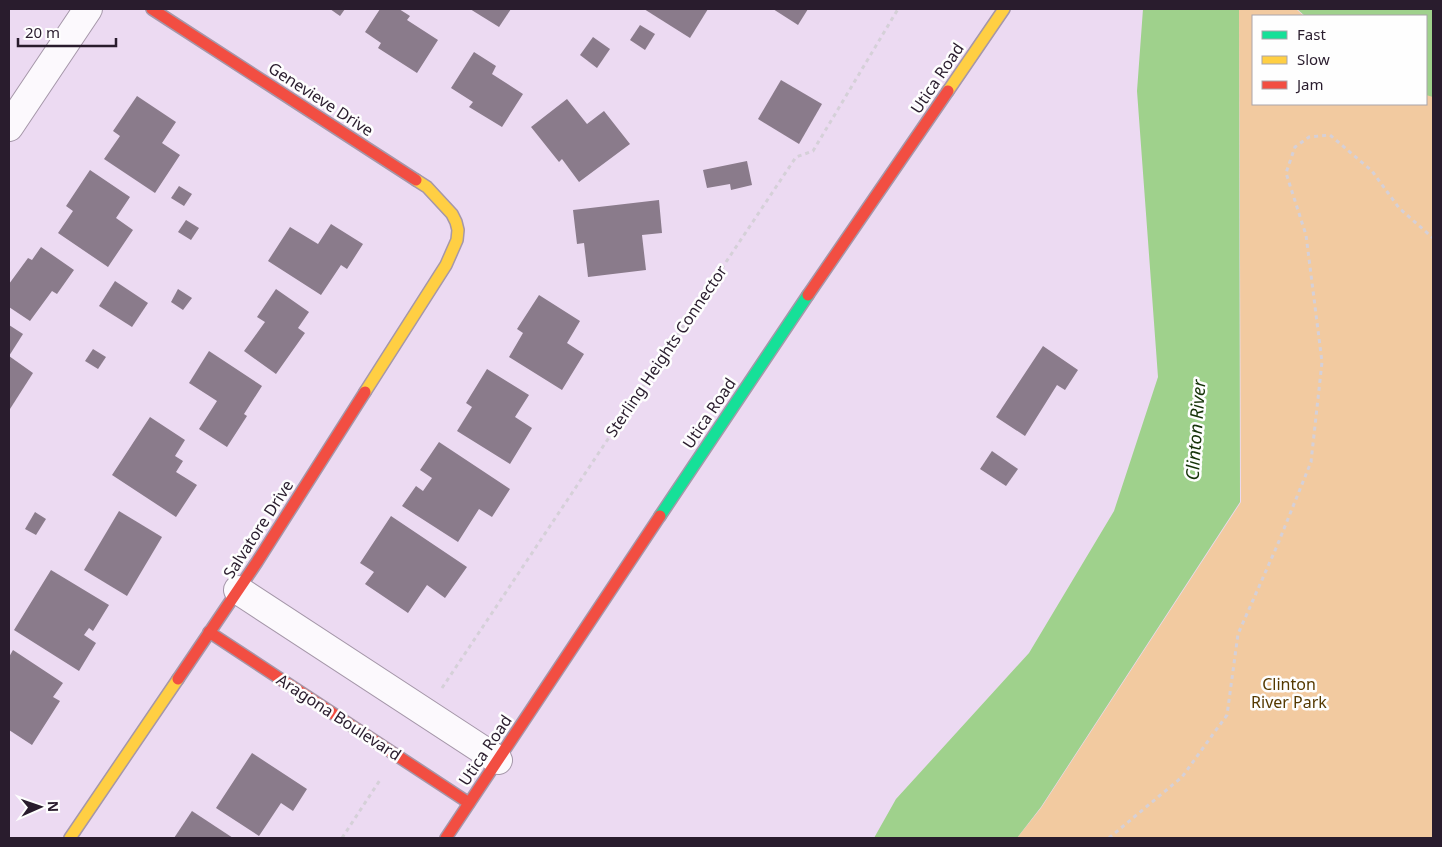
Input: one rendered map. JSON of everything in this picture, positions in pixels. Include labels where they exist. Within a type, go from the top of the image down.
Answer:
[{"type":"street","points":[[9,127],[88,9]]},
{"type":"street","name":"Genevieve Drive","points":[[152,9],[427,187],[454,215],[459,230]]},
{"type":"street","name":"Utica Road","points":[[446,838],[765,357],[1004,9]]},
{"type":"street","name":"Salvatore Drive","points":[[70,838],[238,590],[446,265],[457,244],[459,230]]},
{"type":"street","points":[[238,590],[498,760]]},
{"type":"street","name":"Aragona Boulevard","points":[[209,632],[469,803]]},
{"type":"path","name":"Sterling Heights Connector","points":[[439,692],[796,157],[814,151],[898,9]]},
{"type":"path","points":[[1109,838],[1182,776],[1227,715],[1238,634],[1277,546],[1311,462],[1322,362],[1306,235],[1286,173],[1295,148],[1309,137],[1330,135],[1372,171],[1399,208],[1433,238]]},
{"type":"path","points":[[342,838],[382,778]]},
{"type":"green space","name":"Clinton River Park","points":[[1239,9],[1296,9],[1303,15],[1252,15],[1252,105],[1427,105],[1427,94],[1433,96],[1433,838],[1017,838],[1041,808],[1241,502]]},
{"type":"water","name":"Clinton River","points":[[1143,9],[1239,9],[1240,502],[1041,807],[1017,838],[874,838],[896,799],[1029,653],[1114,511],[1158,377],[1137,91]]},
{"type":"water","points":[[1297,9],[1433,9],[1433,97],[1427,95],[1427,15],[1304,15]]},
{"type":"building","points":[[330,9],[345,9],[340,16]]},
{"type":"building","points":[[380,9],[399,9],[410,16],[407,20],[438,40],[417,73],[378,48],[381,43],[365,32]]},
{"type":"building","points":[[470,9],[511,9],[499,27]]},
{"type":"building","points":[[644,9],[708,9],[690,38]]},
{"type":"building","points":[[773,9],[808,9],[798,25]]},
{"type":"building","points":[[640,25],[655,34],[645,50],[630,40]]},
{"type":"building","points":[[593,37],[610,49],[597,68],[580,55]]},
{"type":"building","points":[[474,52],[496,66],[492,74],[523,94],[502,127],[469,107],[473,102],[451,88]]},
{"type":"building","points":[[781,80],[822,104],[799,144],[758,119]]},
{"type":"building","points":[[137,96],[176,122],[162,143],[180,155],[155,193],[104,159],[120,136],[113,131]]},
{"type":"building","points":[[567,99],[587,124],[604,111],[630,144],[579,182],[562,159],[559,162],[531,127]]},
{"type":"building","points":[[747,161],[752,185],[731,190],[730,184],[707,188],[703,170]]},
{"type":"building","points":[[90,170],[130,197],[116,218],[133,230],[108,267],[58,233],[73,211],[66,206]]},
{"type":"building","points":[[179,186],[192,194],[184,206],[171,198]]},
{"type":"building","points":[[659,200],[662,233],[642,235],[646,270],[588,277],[584,243],[577,244],[573,210]]},
{"type":"building","points":[[186,220],[199,228],[191,240],[178,232]]},
{"type":"building","points":[[331,224],[363,244],[347,269],[341,265],[321,295],[268,261],[290,227],[318,244]]},
{"type":"building","points":[[41,247],[74,270],[57,294],[52,291],[30,321],[9,307],[9,284],[28,258],[32,260]]},
{"type":"building","points":[[115,281],[148,303],[132,327],[99,306]]},
{"type":"building","points":[[178,289],[192,298],[183,310],[171,302]]},
{"type":"building","points":[[276,289],[309,312],[298,328],[305,333],[276,374],[244,351],[265,322],[257,317]]},
{"type":"building","points":[[539,295],[580,321],[567,343],[584,354],[562,390],[509,357],[523,333],[517,329]]},
{"type":"building","points":[[9,325],[23,334],[9,356]]},
{"type":"building","points":[[1043,346],[1078,370],[1065,390],[1057,385],[1025,436],[996,417]]},
{"type":"building","points":[[93,349],[106,357],[98,369],[85,361]]},
{"type":"building","points":[[209,351],[262,386],[244,414],[247,416],[227,447],[199,429],[217,401],[189,383]]},
{"type":"building","points":[[9,356],[33,373],[10,409],[9,408]]},
{"type":"building","points":[[487,369],[529,395],[515,417],[532,428],[510,464],[457,431],[472,407],[466,403]]},
{"type":"building","points":[[150,417],[185,440],[175,456],[183,461],[176,472],[197,485],[176,517],[112,475]]},
{"type":"building","points":[[439,442],[510,489],[492,517],[479,509],[458,542],[402,506],[416,486],[423,491],[432,478],[420,470]]},
{"type":"building","points":[[992,451],[1018,469],[1006,486],[980,469]]},
{"type":"building","points":[[119,511],[162,537],[127,596],[84,570]]},
{"type":"building","points":[[35,512],[46,519],[36,535],[25,529]]},
{"type":"building","points":[[391,516],[467,567],[445,598],[427,585],[408,613],[365,584],[374,572],[360,563]]},
{"type":"building","points":[[51,570],[109,605],[93,631],[89,628],[84,635],[96,643],[79,671],[14,630]]},
{"type":"building","points":[[13,650],[63,683],[53,697],[60,701],[32,745],[9,730],[9,657]]},
{"type":"building","points":[[252,753],[307,789],[293,811],[281,803],[259,836],[216,808]]},
{"type":"building","points":[[192,811],[233,838],[174,838]]},
{"type":"traffic: fast","points":[[660,516],[808,295]]},
{"type":"traffic: slow","points":[[948,91],[1004,9]]},
{"type":"traffic: slow","points":[[365,392],[446,265],[457,240],[458,230],[452,214],[427,187],[416,180]]},
{"type":"traffic: slow","points":[[70,838],[178,679]]},
{"type":"traffic: jam","points":[[152,9],[416,180]]},
{"type":"traffic: jam","points":[[808,295],[948,91]]},
{"type":"traffic: jam","points":[[178,679],[257,562],[365,392]]},
{"type":"traffic: jam","points":[[446,838],[660,516]]},
{"type":"traffic: jam","points":[[209,632],[469,803]]}]
